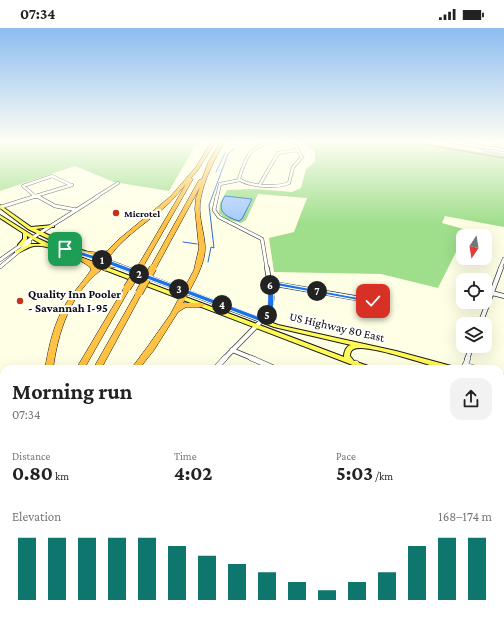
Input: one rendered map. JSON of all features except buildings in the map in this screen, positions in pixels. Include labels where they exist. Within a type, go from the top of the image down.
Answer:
[{"type":"highway","points":[[50,365],[54,338],[58,325],[73,298],[91,276],[103,266],[112,251],[132,231],[164,206],[197,169]]},
{"type":"highway","points":[[82,365],[197,169]]},
{"type":"highway","points":[[99,365],[207,169]]},
{"type":"highway","points":[[138,365],[173,315],[192,280],[201,259],[202,248],[198,198],[208,169]]},
{"type":"highway","points":[[80,251],[100,255],[112,251]]},
{"type":"highway","points":[[81,259],[93,266],[94,270],[91,276]]},
{"type":"highway","points":[[103,266],[120,266]]},
{"type":"highway","points":[[173,315],[184,305],[202,305]]},
{"type":"main road","name":"US Highway 80 East","points":[[0,206],[29,227],[37,237],[49,246],[81,259],[296,331],[373,348],[438,365]]},
{"type":"main road","name":"US Highway 80 East","points":[[0,216],[25,233],[80,251],[91,256],[103,266]]},
{"type":"main road","points":[[0,216],[37,237],[65,249],[91,256]]},
{"type":"main road","points":[[29,227],[42,228],[52,226]]},
{"type":"main road","points":[[20,245],[25,240],[25,233]]},
{"type":"main road","points":[[16,252],[31,245],[49,246]]},
{"type":"main road","name":"US Highway 80 East","points":[[120,266],[184,294],[202,305],[353,365]]},
{"type":"main road","points":[[354,365],[347,357],[346,352],[349,348],[356,346],[373,348]]},
{"type":"street","points":[[240,181],[238,179],[242,169]]},
{"type":"street","points":[[260,184],[269,169]]},
{"type":"street","points":[[218,365],[269,313],[271,306],[270,283],[262,239],[219,217],[214,210],[220,184],[240,181],[282,186],[289,183],[293,169]]},
{"type":"street","points":[[0,206],[36,197],[72,185],[52,176],[23,186],[36,197],[55,206],[77,210]]},
{"type":"street","points":[[0,267],[16,252],[52,226],[118,183]]},
{"type":"street","points":[[0,260],[20,245],[37,237]]},
{"type":"street","points":[[504,259],[502,269],[492,293],[504,296]]},
{"type":"street","points":[[270,283],[373,301]]},
{"type":"street","points":[[232,350],[267,365]]},
{"type":"street","points":[[465,365],[469,353]]},
{"type":"green space","points":[[0,169],[67,169],[0,191]]},
{"type":"green space","points":[[82,169],[182,169],[169,191],[114,182]]},
{"type":"green space","points":[[306,169],[504,169],[504,227],[445,216],[442,223],[463,229],[456,229],[456,252],[438,288],[381,274],[274,272],[269,238],[294,232],[307,198],[258,194],[246,220],[241,223],[226,219],[219,213],[220,203],[227,190],[255,189],[292,192],[301,188]]},
{"type":"water","points":[[225,196],[252,199],[242,219],[239,221],[230,218],[223,213],[221,206]]},
{"type":"waterway","points":[[208,262],[211,247],[214,248],[209,205],[223,169]]},
{"type":"waterway","points":[[183,242],[197,244]]},
{"type":"place","name":"Microtel","points":[[116,213]]},
{"type":"place","name":"Quality Inn Pooler - Savannah I-95","points":[[20,301]]},
{"type":"route","points":[[65,249],[104,260],[261,320],[269,313],[271,306],[272,298],[270,283],[373,301]]}]
